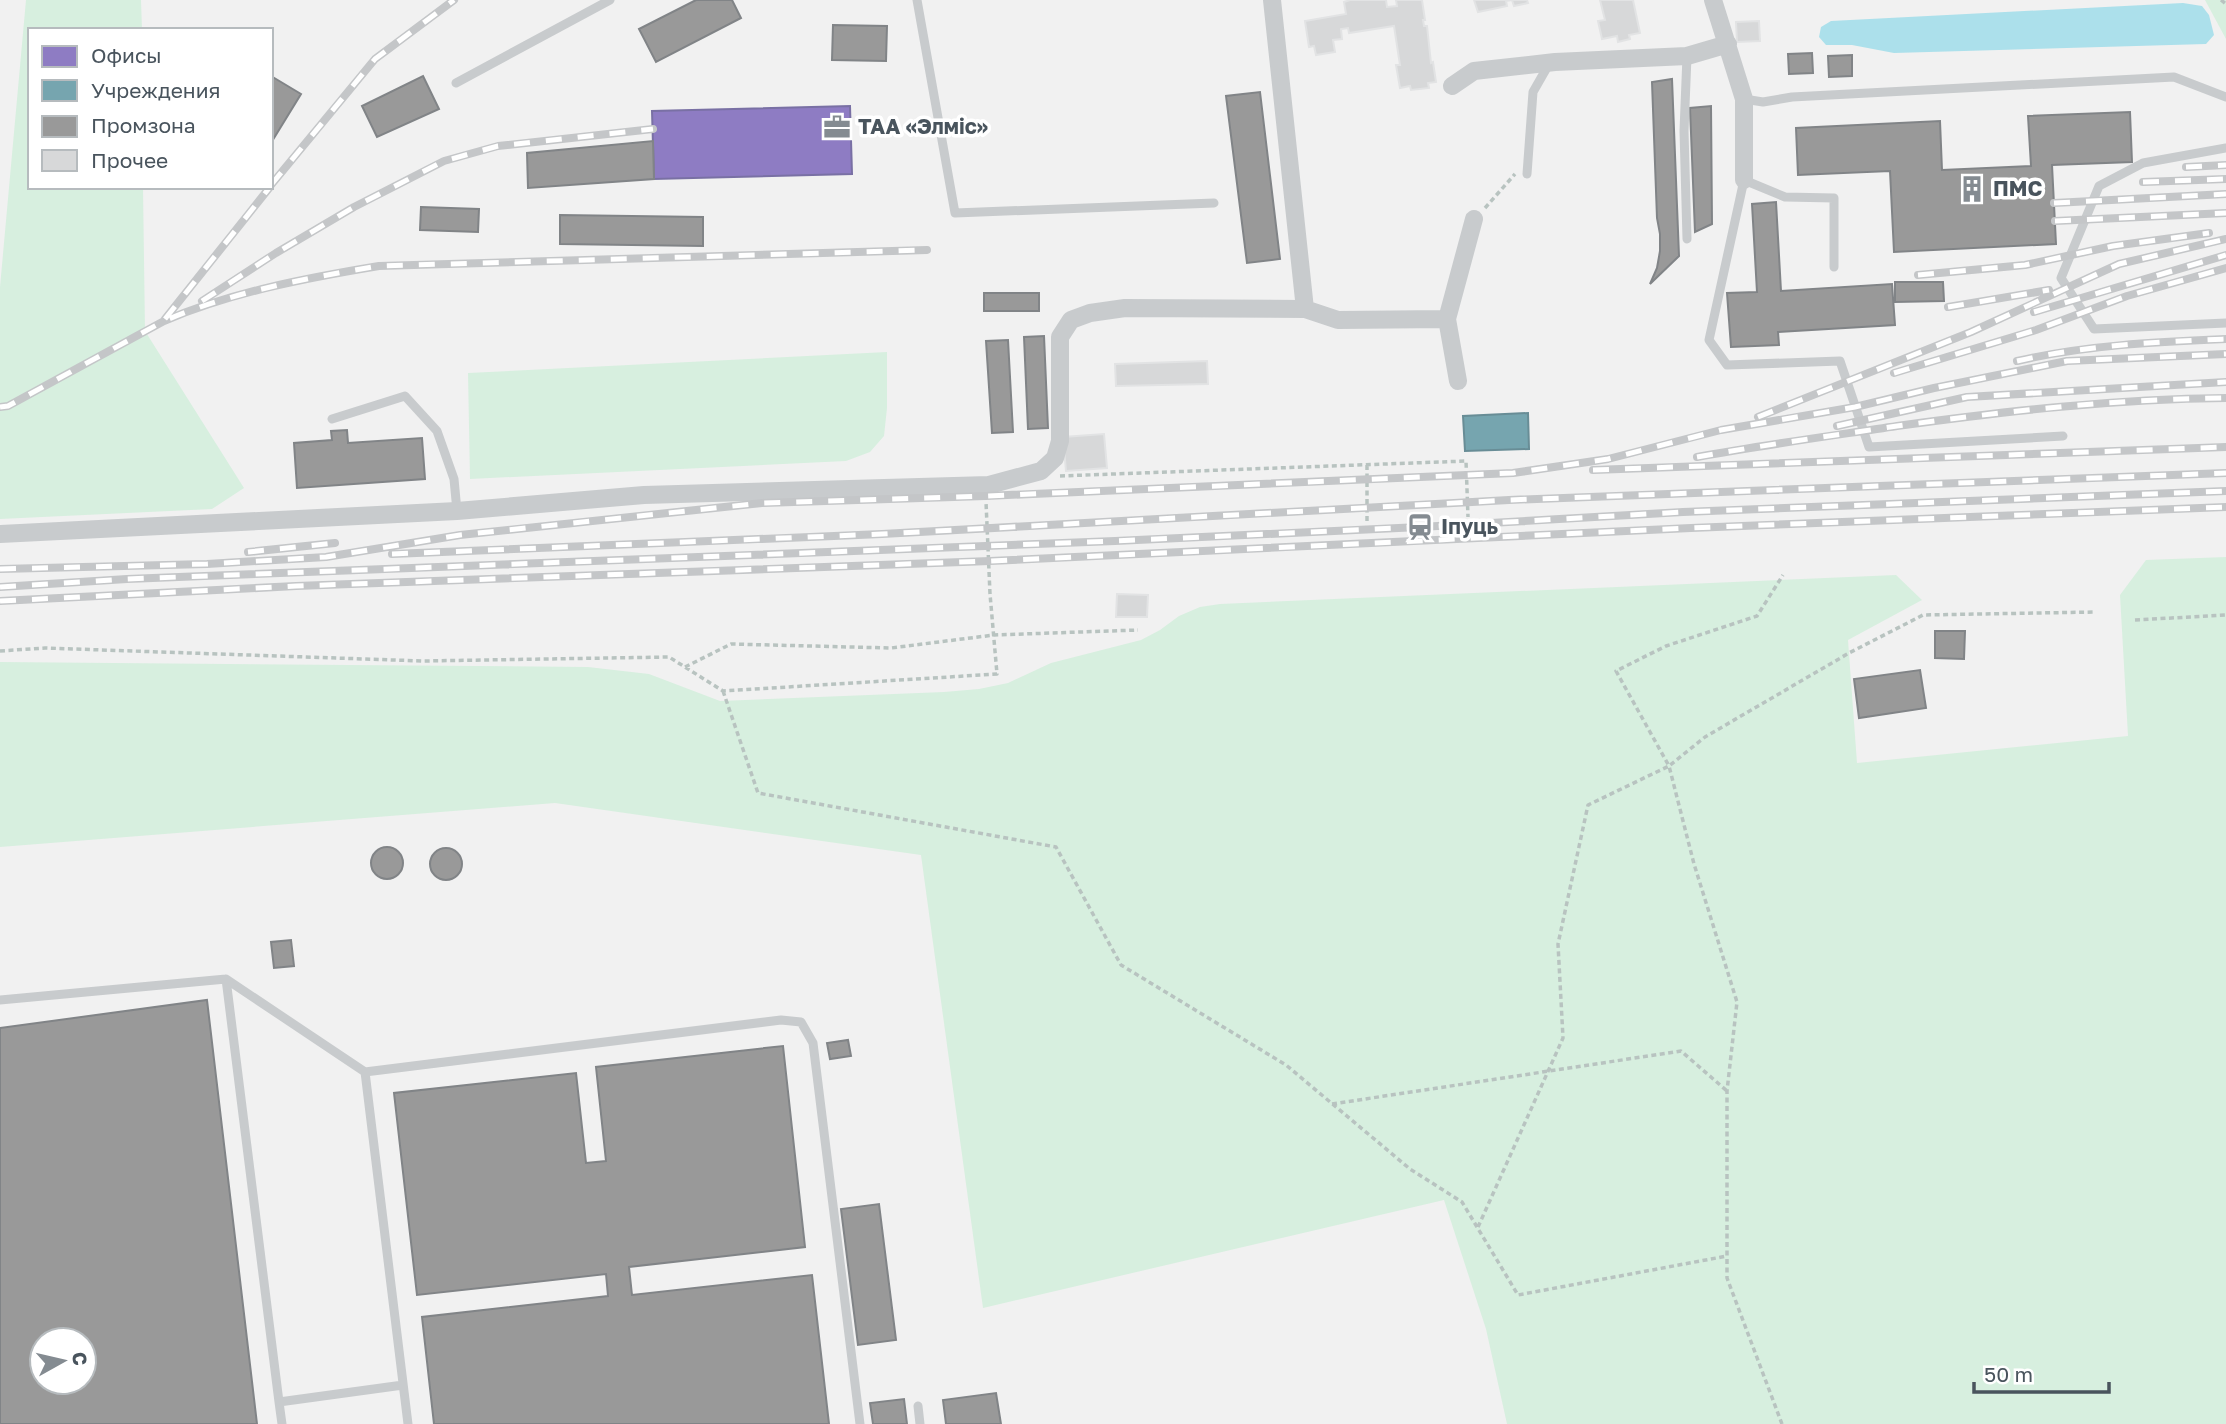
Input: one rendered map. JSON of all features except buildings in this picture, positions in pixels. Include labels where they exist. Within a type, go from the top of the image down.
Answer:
[{"type":"street","points":[[1272,0],[1305,309]]},
{"type":"street","points":[[1713,0],[1744,100],[1744,180]]},
{"type":"street","points":[[1452,86],[1474,71],[1550,62],[1687,56],[1728,44]]},
{"type":"street","points":[[1458,381],[1447,319],[1475,219]]},
{"type":"street","points":[[0,534],[457,511],[644,495],[989,485],[1041,471],[1055,458],[1060,442],[1060,337],[1071,320],[1090,313],[1125,308],[1305,309],[1338,320],[1447,319]]},
{"type":"lane","points":[[456,83],[610,0]]},
{"type":"lane","points":[[917,0],[955,213],[1214,204]]},
{"type":"lane","points":[[1687,56],[1684,131],[1687,239]]},
{"type":"lane","points":[[1527,174],[1533,92],[1550,62]]},
{"type":"lane","points":[[1744,100],[1763,102],[1791,97],[2174,77],[2226,97]]},
{"type":"lane","points":[[2226,148],[2144,163],[2099,186],[2061,278],[2094,329],[2226,324]]},
{"type":"lane","points":[[1833,267],[1834,198],[1785,197],[1744,180],[1709,340],[1727,365],[1840,361],[1869,447],[2063,436]]},
{"type":"lane","points":[[332,419],[405,396],[437,430],[454,479],[457,511]]},
{"type":"lane","points":[[0,1000],[226,979],[365,1072],[781,1020],[801,1022],[813,1043],[860,1424]]},
{"type":"lane","points":[[226,979],[282,1424]]},
{"type":"lane","points":[[365,1072],[408,1424]]},
{"type":"lane","points":[[279,1402],[403,1385]]},
{"type":"lane","points":[[918,1406],[920,1424]]},
{"type":"path","points":[[2221,0],[2226,4]]},
{"type":"path","points":[[1475,219],[1528,159]]},
{"type":"path","points":[[1041,471],[1065,477],[1466,461],[1468,517]]},
{"type":"path","points":[[1367,465],[1367,521]]},
{"type":"path","points":[[0,651],[45,648],[423,662],[669,657],[723,691],[997,674],[986,496],[989,485]]},
{"type":"path","points":[[1782,1424],[1727,1278],[1727,1091],[1737,1002],[1694,864],[1669,766],[1616,671],[1666,646],[1758,616],[1783,575]]},
{"type":"path","points":[[1478,1227],[1563,1038],[1559,944],[1588,804],[1669,766],[1705,737],[1849,653],[1923,615],[2095,612]]},
{"type":"path","points":[[2135,620],[2226,615]]},
{"type":"path","points":[[685,667],[731,645],[891,648],[994,635],[1138,630]]},
{"type":"path","points":[[723,691],[758,793],[1056,847],[1121,965],[1286,1065],[1410,1169],[1462,1202],[1518,1295],[1727,1256]]},
{"type":"path","points":[[1332,1104],[1681,1051],[1727,1091]]},
{"type":"green space","points":[[26,0],[141,0],[142,28],[28,28],[28,189],[143,189],[145,331],[244,488],[212,509],[0,519],[0,287]]},
{"type":"green space","points":[[2205,0],[2226,0],[2226,39]]},
{"type":"green space","points":[[887,352],[884,436],[870,452],[846,461],[470,479],[468,373]]},
{"type":"green space","points":[[2226,557],[2226,1424],[1507,1424],[1486,1329],[1444,1200],[983,1308],[921,855],[555,803],[0,847],[0,662],[588,667],[649,674],[720,701],[944,692],[1008,683],[1051,663],[1141,640],[1179,616],[1200,607],[1220,604],[1896,575],[1922,600],[1848,640],[1857,763],[2128,736],[2120,595],[2146,560]]},
{"type":"water","points":[[2183,3],[2202,6],[2209,15],[2214,35],[2206,44],[1894,53],[1852,45],[1826,45],[1819,37],[1821,27],[1831,21]]},
{"type":"railway","points":[[273,183],[375,59],[454,0]]},
{"type":"railway","points":[[202,301],[354,207],[444,161],[498,146],[653,129]]},
{"type":"railway","points":[[2186,167],[2226,165]]},
{"type":"railway","points":[[2143,182],[2226,179]]},
{"type":"railway","points":[[165,319],[268,189]]},
{"type":"railway","points":[[2054,203],[2226,194]]},
{"type":"railway","points":[[2055,221],[2226,213]]},
{"type":"railway","points":[[1918,275],[2025,265],[2113,246],[2209,233]]},
{"type":"railway","points":[[1758,417],[1971,332],[2119,264],[2226,239]]},
{"type":"railway","points":[[0,407],[8,406],[164,321],[190,311],[270,287],[379,266],[927,250]]},
{"type":"railway","points":[[2034,312],[2226,255]]},
{"type":"railway","points":[[1894,373],[2036,330],[2127,296],[2226,268]]},
{"type":"railway","points":[[1948,307],[2049,290]]},
{"type":"railway","points":[[2017,361],[2095,348],[2226,339]]},
{"type":"railway","points":[[0,569],[207,564],[326,557],[460,535],[762,503],[1513,473],[1608,459],[1721,430],[1855,407],[2067,361],[2226,354]]},
{"type":"railway","points":[[1837,426],[1967,397],[2226,382]]},
{"type":"railway","points":[[1697,457],[1897,426],[2020,411],[2102,403],[2226,398]]},
{"type":"railway","points":[[1593,470],[2226,447]]},
{"type":"railway","points":[[392,554],[882,534],[1509,500],[2226,473]]},
{"type":"railway","points":[[0,587],[127,579],[1115,541],[1683,512],[2226,491]]},
{"type":"railway","points":[[0,601],[296,586],[990,561],[1691,528],[2226,507]]},
{"type":"railway","points":[[248,552],[335,543]]},
{"type":"place","name":"ТАА «Элміс»","points":[[837,127]]},
{"type":"place","name":"ПМС","points":[[1972,189]]},
{"type":"place","name":"Іпуць","points":[[1420,527]]}]
